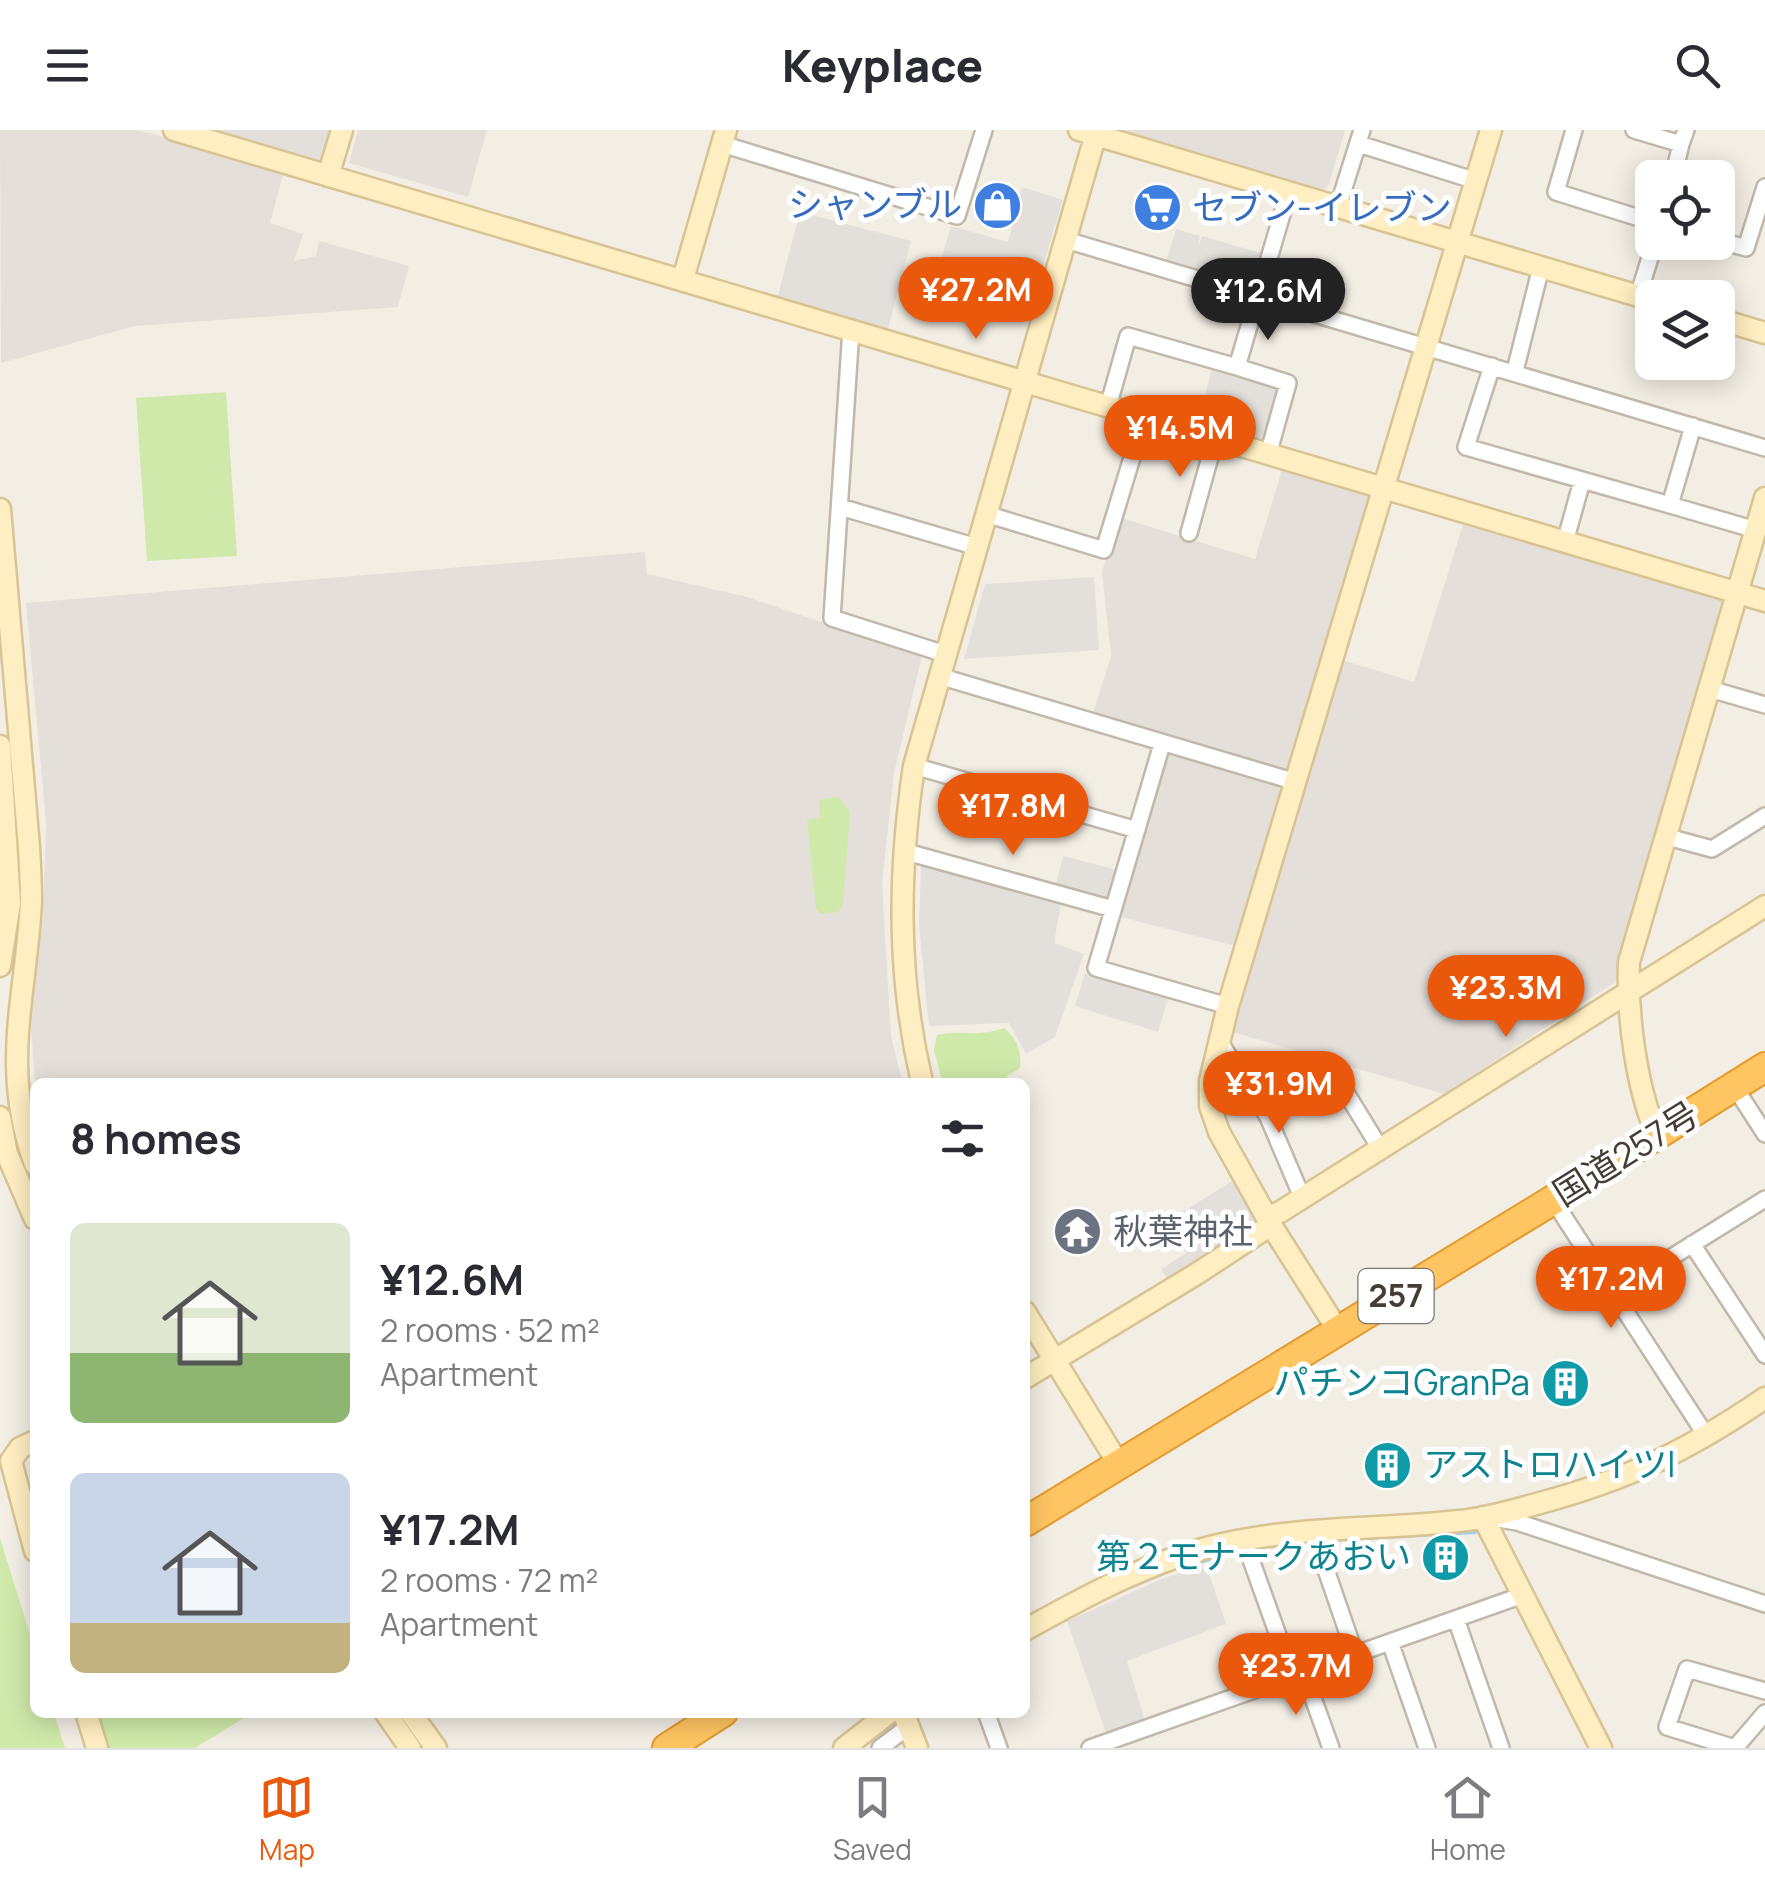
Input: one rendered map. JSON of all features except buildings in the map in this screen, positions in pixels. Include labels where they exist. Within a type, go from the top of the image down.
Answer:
[{"type":"highway","name":"国道257号","points":[[1030,1519],[1765,1067]]},
{"type":"highway","points":[[666,1748],[713,1718]]},
{"type":"street","points":[[174,130],[1765,602]]},
{"type":"street","points":[[328,176],[342,130]]},
{"type":"street","points":[[683,279],[724,137],[957,216],[984,130]]},
{"type":"street","points":[[1339,1332],[1218,1132],[1210,1106],[1210,1081],[1228,1006],[1491,130]]},
{"type":"street","points":[[1574,130],[1556,192],[1635,217]]},
{"type":"street","points":[[1634,130],[1683,137]]},
{"type":"street","points":[[921,1078],[906,1001],[901,928],[902,852],[914,766],[1066,240],[1091,132],[1635,295]]},
{"type":"street","points":[[1338,207],[1361,137],[1476,180]]},
{"type":"street","points":[[1735,245],[1746,248],[1765,186]]},
{"type":"street","points":[[1237,367],[1288,194]]},
{"type":"street","points":[[1066,240],[1765,448]]},
{"type":"street","points":[[1515,371],[1542,266]]},
{"type":"street","points":[[1735,324],[1765,334]]},
{"type":"street","points":[[851,329],[832,618],[945,654]]},
{"type":"street","points":[[1108,407],[1128,336],[1237,367],[1288,383],[1268,455]]},
{"type":"street","points":[[1492,366],[1466,447],[1756,530]]},
{"type":"street","points":[[986,514],[1104,550],[1144,418]]},
{"type":"street","points":[[1670,505],[1693,426]]},
{"type":"street","points":[[1188,534],[1216,439]]},
{"type":"street","points":[[1564,542],[1582,481]]},
{"type":"street","points":[[1657,1135],[1649,1115],[1628,992],[1630,962],[1765,498]]},
{"type":"street","points":[[840,507],[976,548]]},
{"type":"street","points":[[0,509],[29,847],[31,902],[15,1031],[14,1078],[30,1150]]},
{"type":"street","points":[[939,676],[1296,782]]},
{"type":"street","points":[[1710,688],[1765,705]]},
{"type":"street","points":[[1162,744],[1096,968],[1228,1006]]},
{"type":"street","points":[[0,746],[10,903],[0,966]]},
{"type":"street","points":[[914,766],[1137,830]]},
{"type":"street","points":[[1668,837],[1712,850],[1765,816]]},
{"type":"street","points":[[902,852],[1113,909]]},
{"type":"street","points":[[1030,1375],[1302,1197],[1765,906]]},
{"type":"street","points":[[1221,1044],[1268,1117],[1302,1197]]},
{"type":"street","points":[[1268,1117],[1335,1075],[1380,1148]]},
{"type":"street","points":[[1734,1086],[1765,1134]]},
{"type":"street","points":[[0,1117],[7,1154],[30,1207]]},
{"type":"street","points":[[1659,1265],[1765,1199]]},
{"type":"street","points":[[1553,1200],[1707,1438]]},
{"type":"street","points":[[1692,1244],[1765,1355]]},
{"type":"street","points":[[1030,1320],[1118,1463]]},
{"type":"street","points":[[1030,1627],[1086,1596],[1217,1545],[1246,1547],[1462,1521],[1601,1486],[1707,1438],[1765,1398]]},
{"type":"street","points":[[30,1443],[20,1448],[11,1461],[30,1531]]},
{"type":"street","points":[[1484,1517],[1600,1748]]},
{"type":"street","points":[[1484,1517],[1517,1522],[1765,1604]]},
{"type":"street","points":[[1314,1536],[1356,1654]]},
{"type":"street","points":[[1246,1547],[1331,1748]]},
{"type":"street","points":[[1090,1748],[1523,1595]]},
{"type":"street","points":[[1456,1619],[1500,1748]]},
{"type":"street","points":[[1390,1642],[1426,1748]]},
{"type":"street","points":[[1765,1691],[1686,1669],[1667,1728],[1735,1748],[1765,1713]]},
{"type":"street","points":[[88,1718],[97,1748]]},
{"type":"street","points":[[388,1718],[410,1748]]},
{"type":"street","points":[[414,1718],[436,1748]]},
{"type":"street","points":[[844,1748],[882,1718]]},
{"type":"street","points":[[988,1718],[999,1748]]},
{"type":"street","points":[[880,1748],[906,1719],[918,1748]]},
{"type":"shaded area","points":[[0,130],[137,130],[285,168],[270,223],[303,234],[294,261],[316,256],[319,241],[409,266],[398,307],[135,326],[1,363]]},
{"type":"shaded area","points":[[219,130],[334,130],[323,159],[316,163],[217,134]]},
{"type":"shaded area","points":[[358,130],[487,130],[468,197],[349,163]]},
{"type":"shaded area","points":[[1123,130],[1345,130],[1328,187],[1317,195],[1126,136]]},
{"type":"shaded area","points":[[1022,187],[1063,200],[1035,292],[941,259],[951,226],[1008,242]]},
{"type":"shaded area","points":[[800,212],[911,241],[888,329],[777,299]]},
{"type":"shaded area","points":[[1176,229],[1200,236],[1198,247],[1202,236],[1264,254],[1255,285],[1246,289],[1165,265]]},
{"type":"shaded area","points":[[1212,368],[1274,386],[1279,394],[1268,437],[1257,442],[1213,429],[1219,405],[1204,400]]},
{"type":"shaded area","points":[[1284,463],[1375,493],[1292,773],[1092,717],[1111,656],[1102,572],[1118,517],[1255,559]]},
{"type":"shaded area","points":[[1463,525],[1725,600],[1615,982],[1444,1094],[1226,1030],[1339,659],[1414,682]]},
{"type":"shaded area","points":[[645,552],[647,574],[747,597],[922,656],[894,773],[882,884],[891,1036],[901,1078],[35,1078],[30,1012],[43,917],[46,822],[26,603]]},
{"type":"shaded area","points":[[1094,577],[1099,650],[964,659],[985,584]]},
{"type":"shaded area","points":[[1168,750],[1287,785],[1239,947],[1121,917]]},
{"type":"shaded area","points":[[1063,856],[1117,870],[1109,903],[1055,888]]},
{"type":"shaded area","points":[[925,863],[1061,903],[1054,943],[1084,954],[1055,1037],[1026,1054],[1009,1023],[929,1026],[919,925],[921,866]]},
{"type":"shaded area","points":[[1085,973],[1168,999],[1158,1032],[1075,1006]]},
{"type":"shaded area","points":[[1238,1177],[1263,1218],[1167,1278],[1161,1269],[1186,1253],[1167,1222]]},
{"type":"shaded area","points":[[1206,1565],[1226,1624],[1127,1661],[1145,1721],[1107,1736],[1067,1621],[1164,1578]]},
{"type":"green space","points":[[226,392],[237,556],[147,561],[136,398]]},
{"type":"green space","points":[[838,797],[850,811],[843,905],[838,912],[821,914],[816,909],[807,820],[820,817],[819,800]]},
{"type":"green space","points":[[1004,1028],[1009,1032],[1019,1051],[1020,1068],[1006,1078],[941,1078],[934,1049],[937,1035]]},
{"type":"green space","points":[[0,1538],[30,1635],[30,1718],[56,1718],[65,1748],[0,1748]]},
{"type":"green space","points":[[94,1718],[244,1718],[195,1748],[103,1748]]},
{"type":"waterway","points":[[1346,1539],[1476,1532]]},
{"type":"waterway","points":[[1252,1549],[1277,1545]]},
{"type":"waterway","points":[[1128,1588],[1178,1567],[1243,1551]]},
{"type":"place","name":"シャンブル","points":[[997,205]]},
{"type":"place","name":"セブン-イレブン","points":[[1157,208]]},
{"type":"place","name":"秋葉神社","points":[[1078,1232]]},
{"type":"place","name":"パチンコGranPa","points":[[1565,1383]]},
{"type":"place","name":"アストロハイツI","points":[[1388,1465]]},
{"type":"place","name":"第２モナークあおい","points":[[1446,1557]]}]
